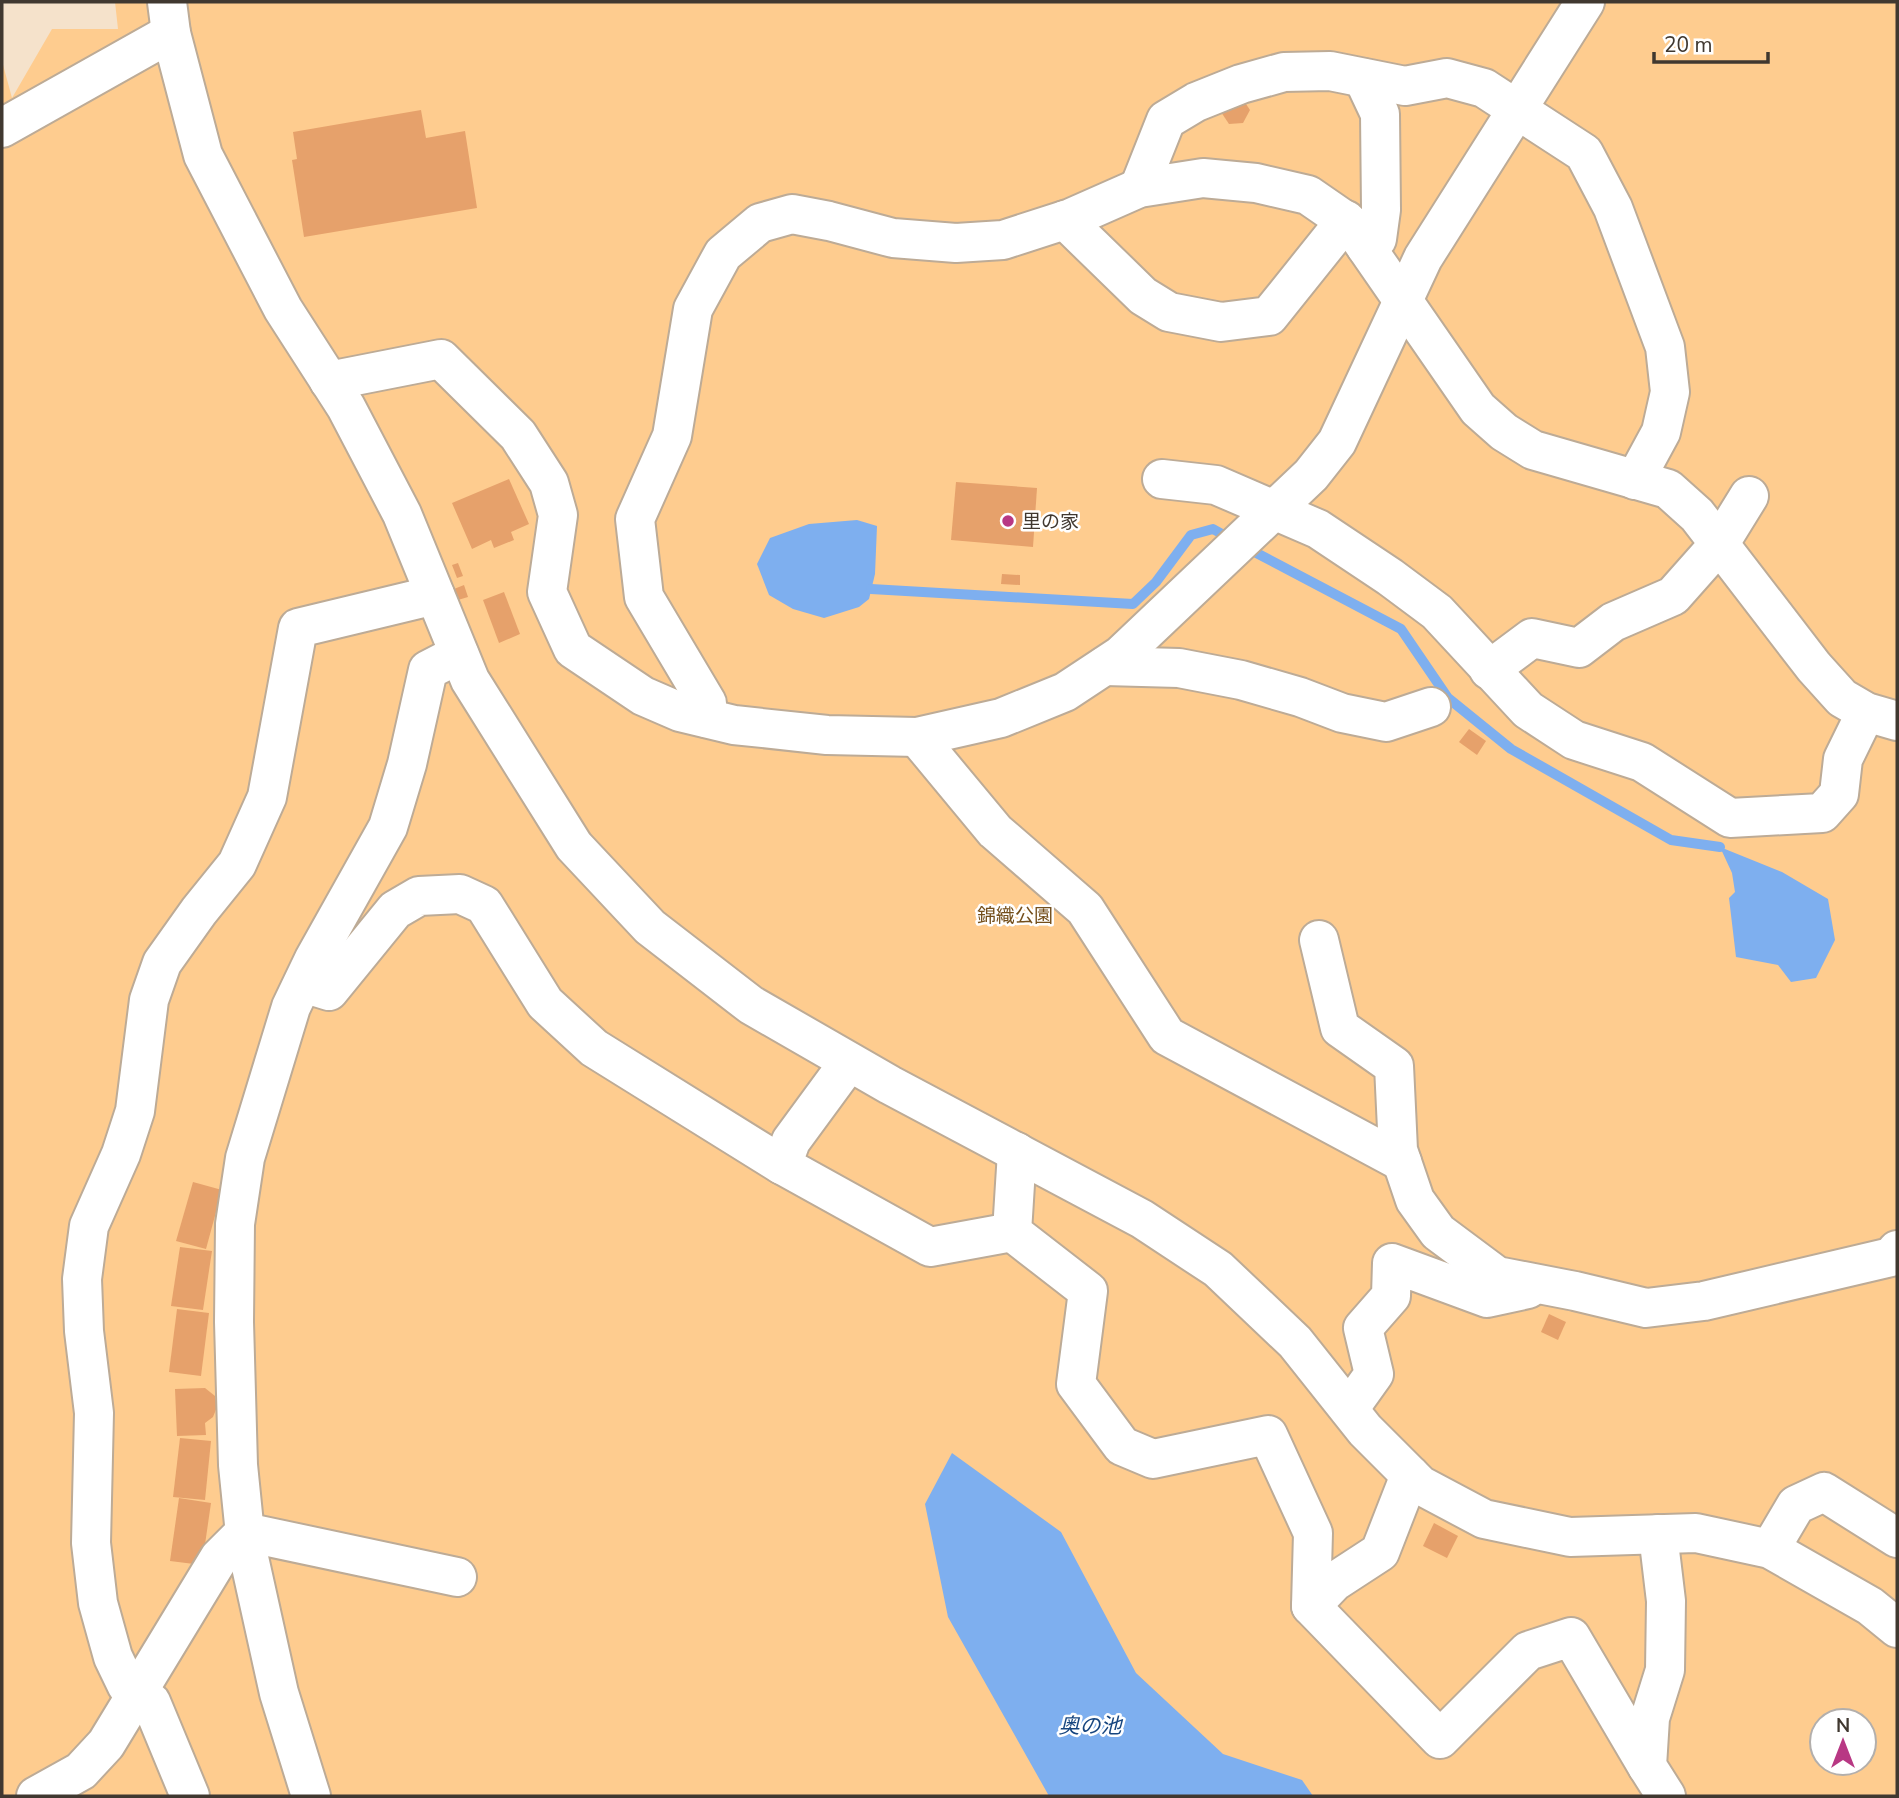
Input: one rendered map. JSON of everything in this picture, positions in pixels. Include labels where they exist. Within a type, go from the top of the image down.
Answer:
[{"type":"street","points":[[329,382],[441,359],[518,435],[549,482],[558,515],[547,592],[573,649],[643,696],[680,712],[734,725],[827,735],[917,737],[1001,718],[1065,692],[1121,655],[1311,475],[1337,442],[1423,258],[1586,2]]},
{"type":"street","points":[[2,128],[169,18],[204,155],[283,309],[346,407],[402,514],[470,680],[575,846],[650,928],[751,1005],[849,1062],[1142,1219],[1218,1269],[1295,1342],[1365,1430],[1420,1485],[1484,1519],[1570,1537],[1696,1533],[1770,1549],[1870,1606],[1897,1628]]},
{"type":"street","points":[[1139,188],[1166,120],[1196,102],[1241,84],[1284,72],[1330,71],[1405,86],[1447,78],[1484,88],[1584,153],[1613,208],[1665,347],[1670,392],[1661,432],[1635,480]]},
{"type":"street","points":[[1356,233],[1377,239],[1381,209],[1380,114],[1363,78]]},
{"type":"street","points":[[706,719],[707,703],[644,597],[635,519],[672,436],[693,309],[723,254],[760,223],[792,214],[892,238],[956,243],[1003,240],[1065,220],[1139,188],[1203,178],[1256,183],[1308,195],[1356,233],[1478,409],[1504,432],[1533,450],[1668,489],[1698,514],[1814,667],[1842,698],[1882,716],[1843,759],[1839,794],[1822,813],[1730,818],[1642,762],[1574,740],[1528,710],[1437,612],[1318,529],[1252,531]]},
{"type":"street","points":[[1065,220],[1143,296],[1169,312],[1221,322],[1269,316],[1356,233]]},
{"type":"street","points":[[1162,479],[1216,485],[1252,531]]},
{"type":"street","points":[[1489,670],[1532,638],[1579,648],[1613,622],[1673,596],[1720,543],[1749,496]]},
{"type":"street","points":[[190,1796],[151,1702],[127,1686],[113,1657],[98,1603],[91,1543],[94,1413],[84,1331],[82,1279],[89,1226],[121,1154],[135,1111],[149,1000],[162,963],[237,864],[267,797],[298,628],[435,595]]},
{"type":"street","points":[[311,1796],[279,1693],[245,1532],[238,1452],[234,1322],[235,1224],[244,1158],[291,1007],[388,827],[407,764],[428,670],[459,654]]},
{"type":"street","points":[[1105,666],[1179,668],[1241,680],[1300,696],[1342,713],[1386,722],[1431,706]]},
{"type":"street","points":[[917,737],[995,831],[1085,909],[1167,1036],[1402,1161]]},
{"type":"street","points":[[303,983],[329,991],[395,911],[419,896],[460,894],[484,905],[545,1003],[594,1048],[782,1165],[930,1247],[1012,1232],[1088,1291],[1076,1384],[1122,1446],[1153,1459],[1268,1435],[1313,1533],[1311,1606],[1440,1739],[1528,1651],[1571,1637],[1656,1781]]},
{"type":"street","points":[[1319,940],[1340,1028],[1394,1066],[1398,1150],[1415,1200],[1438,1232],[1497,1276],[1646,1308],[1704,1301],[1895,1258]]},
{"type":"street","points":[[782,1165],[791,1141],[849,1062]]},
{"type":"street","points":[[1012,1232],[1017,1152]]},
{"type":"street","points":[[1349,1409],[1374,1374],[1363,1328],[1391,1296],[1392,1263],[1487,1298],[1547,1286]]},
{"type":"street","points":[[1311,1606],[1334,1582],[1380,1552],[1410,1475]]},
{"type":"street","points":[[1770,1549],[1796,1505],[1824,1492],[1897,1538]]},
{"type":"street","points":[[36,1796],[81,1772],[106,1744],[219,1558],[245,1532]]},
{"type":"street","points":[[245,1532],[457,1577]]},
{"type":"street","points":[[1656,1781],[1650,1717],[1665,1670],[1666,1601],[1658,1534]]},
{"type":"green space","name":"錦織公園","points":[[115,2],[1897,2],[1897,1796],[2,1796],[2,61],[12,98],[52,29],[118,29]]},
{"type":"water","points":[[857,520],[877,526],[875,574],[869,599],[859,607],[824,618],[793,609],[769,595],[757,564],[770,538],[809,524]]},
{"type":"water","points":[[1720,847],[1782,872],[1828,899],[1835,940],[1816,978],[1791,982],[1778,965],[1736,957],[1729,898],[1735,892],[1732,873]]},
{"type":"water","name":"奥の池","points":[[952,1453],[1061,1532],[1136,1673],[1223,1754],[1302,1780],[1313,1796],[1049,1796],[948,1617],[925,1504]]},
{"type":"building","points":[[1242,98],[1250,110],[1243,123],[1229,124],[1221,112]]},
{"type":"building","points":[[421,110],[426,138],[465,131],[477,208],[304,237],[292,160],[297,159],[293,132]]},
{"type":"building","points":[[509,479],[529,524],[511,532],[514,540],[494,548],[491,540],[472,549],[452,503]]},
{"type":"building","points":[[956,482],[1037,488],[1033,547],[951,540]]},
{"type":"building","points":[[458,563],[463,576],[457,578],[452,565]]},
{"type":"building","points":[[1002,574],[1020,575],[1020,585],[1001,584]]},
{"type":"building","points":[[464,585],[468,597],[458,600],[454,589]]},
{"type":"building","points":[[504,592],[520,634],[499,643],[483,600]]},
{"type":"building","points":[[1469,729],[1486,741],[1477,755],[1459,742]]},
{"type":"building","points":[[193,1182],[222,1190],[206,1249],[176,1241]]},
{"type":"building","points":[[180,1247],[212,1251],[203,1310],[171,1306]]},
{"type":"building","points":[[177,1309],[209,1313],[201,1376],[169,1372]]},
{"type":"building","points":[[1549,1314],[1566,1322],[1558,1340],[1541,1332]]},
{"type":"building","points":[[205,1388],[215,1396],[217,1407],[213,1417],[205,1423],[206,1435],[177,1436],[175,1389]]},
{"type":"building","points":[[180,1438],[211,1441],[205,1500],[173,1497]]},
{"type":"building","points":[[179,1498],[211,1503],[202,1565],[170,1561]]},
{"type":"building","points":[[1434,1523],[1458,1536],[1447,1558],[1423,1546]]},
{"type":"waterway","points":[[871,589],[1133,604],[1156,582],[1191,535],[1213,529],[1231,539]]},
{"type":"waterway","points":[[1245,547],[1401,629],[1448,698],[1511,749],[1671,840],[1720,847]]},
{"type":"place","name":"里の家","points":[[1008,521]]}]
